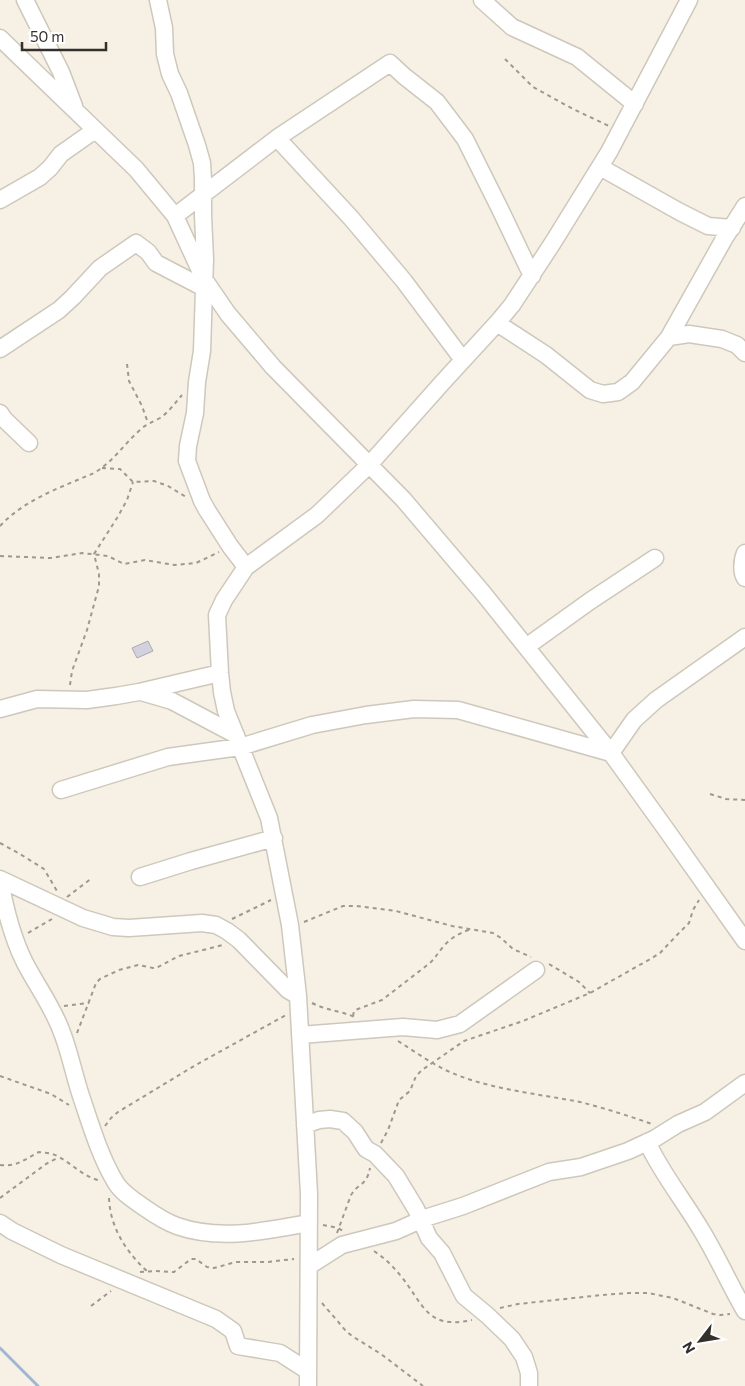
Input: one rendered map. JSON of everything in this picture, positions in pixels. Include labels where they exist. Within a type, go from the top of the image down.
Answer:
[{"type":"street","points":[[25,0],[61,72],[76,110]]},
{"type":"street","points":[[158,0],[164,28],[165,54],[170,74],[179,93],[202,163],[205,259],[202,351],[187,461],[207,510],[246,567]]},
{"type":"street","points":[[482,0],[512,27],[577,57],[635,104]]},
{"type":"street","points":[[308,1378],[308,1194],[298,1001],[290,925],[274,838],[264,803],[226,711],[220,673],[217,615],[224,600],[246,567],[317,515],[369,466],[512,305],[600,167],[689,0]]},
{"type":"street","points":[[0,38],[136,169],[175,216],[204,283],[228,314],[273,367],[403,499],[484,593],[611,752],[745,941]]},
{"type":"street","points":[[175,216],[277,138],[390,62],[404,76],[438,102],[465,139],[532,276]]},
{"type":"street","points":[[0,200],[40,177],[50,168],[60,154],[95,130]]},
{"type":"street","points":[[277,138],[363,232],[404,281],[463,360]]},
{"type":"street","points":[[600,167],[708,226],[732,228]]},
{"type":"street","points":[[497,323],[546,355],[590,390],[602,394],[618,392],[632,382],[669,337],[745,206]]},
{"type":"street","points":[[0,349],[58,310],[100,268],[136,243],[148,252],[156,263],[204,283]]},
{"type":"street","points":[[669,337],[689,334],[722,339],[737,346],[745,353]]},
{"type":"street","points":[[0,413],[29,443]]},
{"type":"street","points":[[745,553],[743,557],[743,574],[745,578]]},
{"type":"street","points":[[526,646],[655,558]]},
{"type":"street","points":[[611,752],[634,720],[656,700],[745,637]]},
{"type":"street","points":[[0,709],[37,699],[87,700],[139,692],[220,673]]},
{"type":"street","points":[[139,692],[172,701],[238,741]]},
{"type":"street","points":[[61,790],[168,757],[312,725],[366,715],[414,709],[458,710],[611,752]]},
{"type":"street","points":[[140,877],[274,838]]},
{"type":"street","points":[[0,880],[65,907],[83,918],[113,927],[129,928],[202,923],[216,925],[239,940],[298,1001]]},
{"type":"street","points":[[0,880],[8,922],[25,963],[50,1004],[61,1031],[82,1099],[114,1184],[154,1215],[175,1226],[195,1232],[218,1234],[243,1233],[308,1224]]},
{"type":"street","points":[[300,1035],[403,1027],[437,1030],[460,1024],[539,964]]},
{"type":"street","points":[[309,1262],[342,1245],[396,1231],[549,1172],[581,1167],[628,1150],[705,1112],[745,1083]]},
{"type":"street","points":[[305,1125],[319,1120],[343,1121],[355,1132],[366,1148],[375,1154],[396,1176],[429,1238],[442,1253],[464,1296],[512,1339],[524,1357],[529,1373],[529,1386]]},
{"type":"street","points":[[647,1142],[672,1186],[703,1232],[745,1310]]},
{"type":"street","points":[[0,1223],[12,1231],[61,1255],[216,1319],[233,1330],[238,1346],[280,1354],[308,1378]]},
{"type":"path","points":[[505,59],[533,87],[573,109],[620,131]]},
{"type":"path","points":[[126,364],[129,382],[142,406],[148,423]]},
{"type":"path","points":[[0,526],[9,516],[25,505],[102,468],[139,430],[168,412],[197,382]]},
{"type":"path","points":[[102,468],[120,469],[133,482],[154,481],[168,486],[207,510]]},
{"type":"path","points":[[67,700],[72,671],[87,630],[99,586],[99,574],[94,554],[127,500],[133,482]]},
{"type":"path","points":[[0,556],[51,558],[82,553],[108,556],[124,564],[144,560],[183,565],[196,563],[230,546]]},
{"type":"path","points":[[710,794],[726,799],[745,800]]},
{"type":"path","points":[[0,844],[44,869],[65,907]]},
{"type":"path","points":[[16,942],[65,907],[92,878]]},
{"type":"path","points":[[434,1063],[453,1047],[469,1038],[523,1021],[590,992],[660,953],[689,923],[696,904],[707,887]]},
{"type":"path","points":[[216,925],[242,915],[284,893]]},
{"type":"path","points":[[290,925],[306,922],[343,906],[396,911],[493,933],[513,949],[539,964],[579,982],[590,992]]},
{"type":"path","points":[[353,1016],[354,1011],[382,1000],[430,963],[453,937],[472,929]]},
{"type":"path","points":[[76,1035],[96,983],[110,973],[138,965],[156,968],[179,956],[212,949],[239,940]]},
{"type":"path","points":[[99,1144],[106,1124],[118,1112],[201,1062],[278,1020],[298,1001],[342,1012],[357,1018]]},
{"type":"path","points":[[50,1004],[70,1006],[89,1003]]},
{"type":"path","points":[[397,1041],[456,1075],[484,1084],[580,1102],[628,1115],[669,1130]]},
{"type":"path","points":[[0,1076],[51,1094],[70,1105]]},
{"type":"path","points":[[0,1165],[20,1163],[39,1152],[60,1157],[92,1179],[114,1184],[109,1198],[109,1207],[118,1236],[147,1271]]},
{"type":"path","points":[[0,1198],[46,1164],[60,1157]]},
{"type":"path","points":[[358,1240],[390,1263],[421,1306],[438,1320],[461,1322],[487,1315],[500,1308],[518,1304],[629,1293],[662,1295],[720,1315],[745,1310]]},
{"type":"path","points":[[91,1306],[132,1275],[147,1271],[174,1272],[191,1259],[196,1259],[207,1267],[214,1268],[236,1262],[309,1262]]},
{"type":"path","points":[[309,1291],[324,1305],[346,1331],[381,1354],[423,1386]]},
{"type":"building","points":[[148,641],[153,651],[137,658],[132,648]]},
{"type":"waterway","points":[[0,1348],[38,1386]]}]
